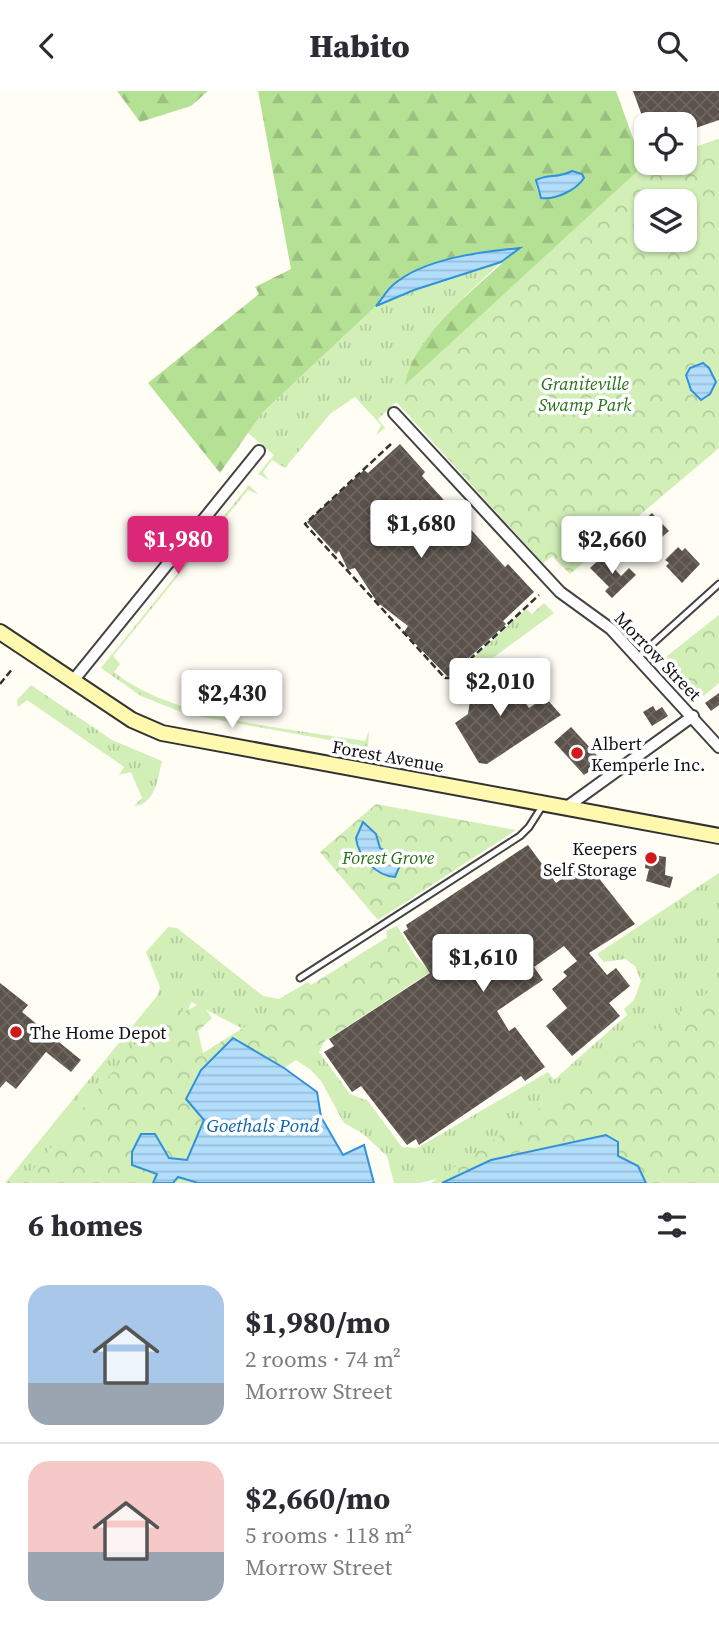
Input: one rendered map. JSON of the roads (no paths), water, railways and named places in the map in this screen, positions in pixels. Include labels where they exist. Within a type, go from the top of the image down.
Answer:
[{"type":"main road","name":"Forest Avenue","points":[[0,632],[132,720],[170,735],[716,836]]},
{"type":"street","name":"Morrow Street","points":[[394,413],[560,591],[611,629],[719,747]]},
{"type":"street","points":[[72,682],[259,451]]},
{"type":"street","points":[[564,809],[693,716]]},
{"type":"lane","points":[[638,657],[719,584]]},
{"type":"lane","points":[[300,978],[520,836],[543,805]]},
{"type":"water","points":[[572,171],[582,174],[584,178],[576,186],[559,196],[541,198],[536,180]]},
{"type":"water","points":[[520,248],[501,262],[414,290],[376,306],[393,285],[420,268],[454,258]]},
{"type":"water","points":[[703,363],[709,368],[716,382],[710,394],[701,400],[691,390],[686,375],[690,368]]},
{"type":"water","points":[[363,822],[376,834],[380,848],[392,855],[400,865],[395,877],[375,869],[360,852],[356,838]]},
{"type":"water","name":"Goethals Pond","points":[[233,1038],[284,1068],[317,1092],[321,1117],[343,1155],[364,1145],[374,1183],[198,1183],[178,1177],[173,1183],[153,1183],[157,1174],[132,1165],[132,1152],[141,1134],[155,1134],[169,1158],[187,1160],[204,1120],[186,1099],[201,1070]]},
{"type":"water","points":[[606,1135],[618,1142],[618,1156],[638,1166],[646,1183],[442,1183],[491,1160]]},
{"type":"place","name":"Albert Kemperle Inc.","points":[[577,753]]},
{"type":"place","name":"Keepers Self Storage","points":[[651,858]]},
{"type":"place","name":"The Home Depot","points":[[16,1032]]},
{"type":"park label","name":"Graniteville Swamp Park","points":[[585,394]]},
{"type":"park label","name":"Forest Grove","points":[[388,857]]}]
